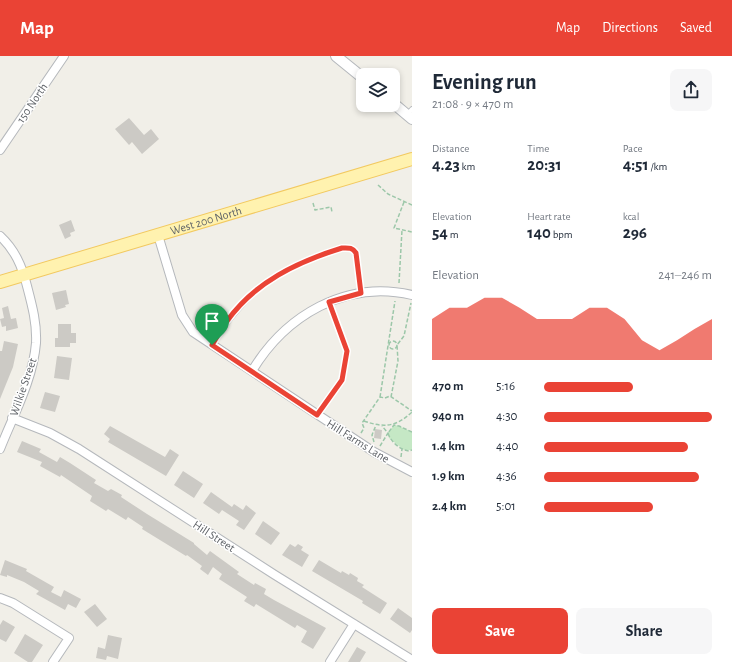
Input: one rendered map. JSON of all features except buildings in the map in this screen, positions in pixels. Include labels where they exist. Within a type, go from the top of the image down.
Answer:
[{"type":"main road","name":"West 200 North","points":[[0,282],[412,159]]},
{"type":"street","name":"150 North","points":[[0,150],[64,56]]},
{"type":"street","points":[[336,56],[356,72]]},
{"type":"street","points":[[400,108],[411,116]]},
{"type":"street","name":"Hill Farms Lane","points":[[158,235],[182,315],[194,332],[374,452],[412,472]]},
{"type":"street","name":"Wilkie Street","points":[[0,236],[12,248],[24,275],[33,308],[36,342],[29,375],[0,449]]},
{"type":"street","points":[[252,371],[269,345],[281,333],[311,310],[329,302],[361,293],[385,292],[412,299]]},
{"type":"street","name":"Hill Street","points":[[12,418],[50,433],[79,448],[275,575],[412,660]]},
{"type":"street","points":[[0,598],[13,604],[69,638],[53,662]]},
{"type":"street","points":[[330,662],[354,624]]},
{"type":"lane","points":[[212,345],[227,320],[268,280],[300,262],[317,256],[342,248],[354,250],[361,293]]},
{"type":"lane","points":[[317,415],[342,380],[347,351],[329,302]]},
{"type":"path","points":[[378,185],[388,194],[412,205]]},
{"type":"path","points":[[404,202],[394,228],[412,232]]},
{"type":"path","points":[[313,203],[315,210],[331,207],[332,212]]},
{"type":"path","points":[[399,283],[402,230]]},
{"type":"path","points":[[387,352],[393,349],[404,336],[412,299]]},
{"type":"path","points":[[361,433],[364,428],[362,423],[380,397],[395,301]]},
{"type":"path","points":[[390,337],[397,344]]},
{"type":"path","points":[[388,344],[393,341]]},
{"type":"path","points":[[388,344],[397,352]]},
{"type":"path","points":[[391,397],[398,361],[397,344]]},
{"type":"path","points":[[380,397],[391,397],[412,412],[394,425],[380,446]]},
{"type":"path","points":[[364,421],[381,425],[399,426],[412,432]]},
{"type":"path","points":[[374,442],[372,435],[376,424]]},
{"type":"path","points":[[381,425],[388,433],[389,438],[401,448],[404,450],[412,450]]},
{"type":"path","points":[[385,439],[389,438]]},
{"type":"path","points":[[401,448],[401,457]]},
{"type":"green space","points":[[394,425],[412,432],[412,450],[404,450],[389,438],[388,433]]},
{"type":"route","points":[[342,248],[354,250],[356,253],[361,293],[345,296],[329,302],[347,351],[342,380],[317,415],[212,345],[227,320],[268,280],[300,262],[342,248]]}]
